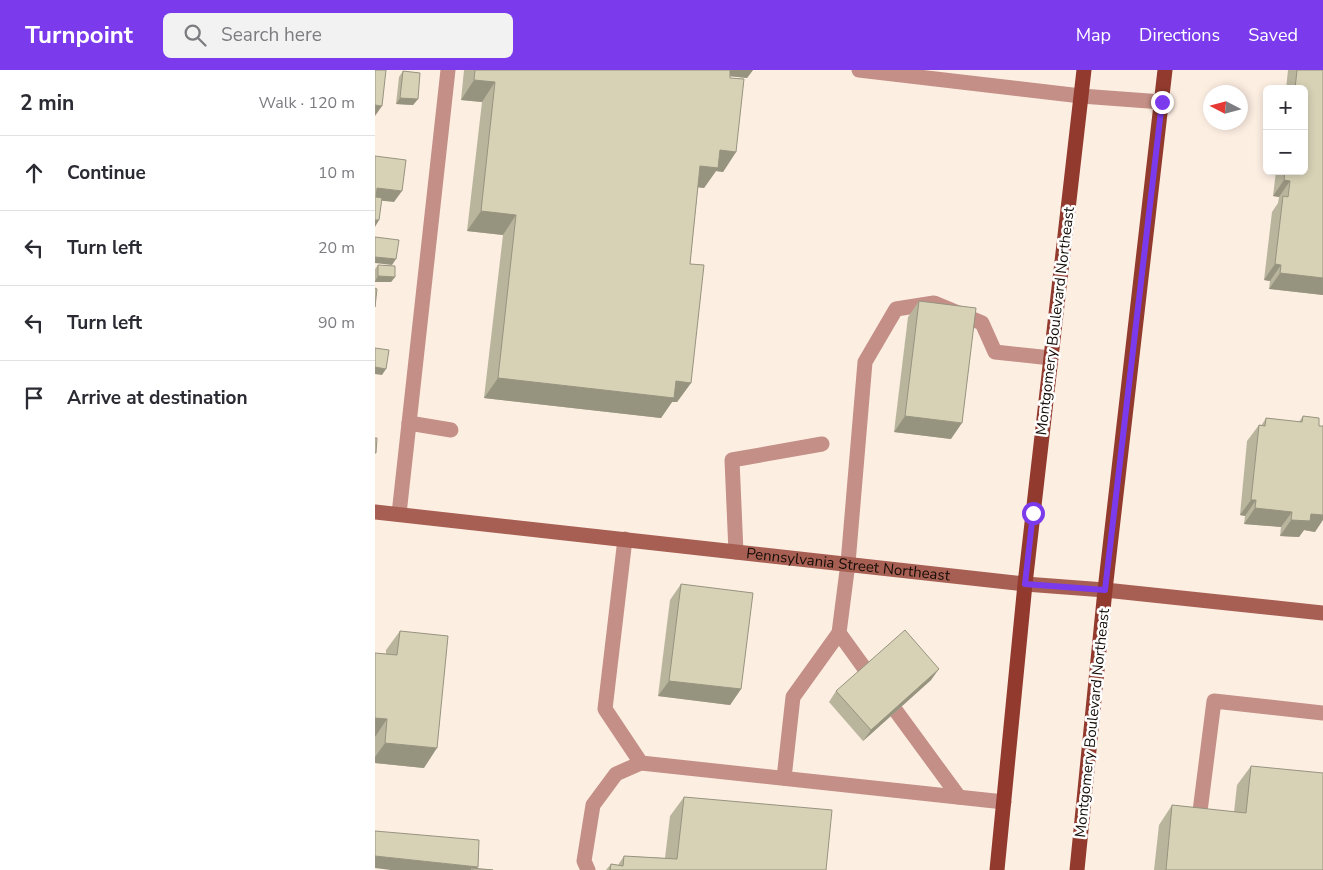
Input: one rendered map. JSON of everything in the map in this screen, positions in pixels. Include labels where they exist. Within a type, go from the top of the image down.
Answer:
[{"type":"main road","name":"Montgomery Boulevard Northeast","points":[[997,870],[1025,584],[1084,70]]},
{"type":"main road","name":"Montgomery Boulevard Northeast","points":[[1077,870],[1105,590],[1165,70]]},
{"type":"street","name":"Pennsylvania Street Northeast","points":[[375,512],[1025,584],[1105,590],[1323,613]]},
{"type":"lane","points":[[399,514],[448,70]]},
{"type":"lane","points":[[859,70],[1081,96],[1162,102]]},
{"type":"lane","points":[[784,778],[793,697],[839,633],[848,563],[865,362],[896,309],[934,303],[982,323],[995,352],[1051,358]]},
{"type":"lane","points":[[409,423],[451,430]]},
{"type":"lane","points":[[736,552],[732,460],[822,444]]},
{"type":"lane","points":[[625,539],[605,709],[641,763]]},
{"type":"lane","points":[[839,633],[865,669]]},
{"type":"lane","points":[[1198,829],[1214,701],[1323,712]]},
{"type":"lane","points":[[896,711],[959,797]]},
{"type":"lane","points":[[585,867],[593,806],[616,774],[641,763],[1003,802]]},
{"type":"building","points":[[375,70],[386,70],[382,106],[375,105]]},
{"type":"building","points":[[475,70],[730,70],[730,78],[744,79],[736,152],[720,150],[718,168],[700,166],[690,264],[704,265],[691,383],[676,381],[674,398],[498,378],[516,215],[481,211],[495,82],[474,80]]},
{"type":"building","points":[[1297,70],[1323,70],[1323,278],[1280,273],[1281,265],[1275,264],[1283,196],[1288,197],[1290,181],[1284,180],[1285,175],[1308,175],[1308,85],[1295,85]]},
{"type":"building","points":[[403,71],[420,73],[418,99],[400,98]]},
{"type":"building","points":[[375,156],[406,160],[402,191],[377,188],[376,197],[382,198],[379,220],[375,220]]},
{"type":"building","points":[[375,237],[399,240],[396,259],[375,257]]},
{"type":"building","points":[[378,265],[395,266],[395,277],[378,276]]},
{"type":"building","points":[[375,288],[377,289],[375,307]]},
{"type":"building","points":[[919,301],[976,308],[962,423],[905,416]]},
{"type":"building","points":[[375,348],[389,350],[386,369],[375,367]]},
{"type":"building","points":[[1303,416],[1319,418],[1319,426],[1323,426],[1323,515],[1311,514],[1310,521],[1291,520],[1292,512],[1255,508],[1256,500],[1251,500],[1259,425],[1265,426],[1266,418],[1302,422]]},
{"type":"building","points":[[375,438],[377,438],[376,453],[375,453]]},
{"type":"building","points":[[681,584],[753,593],[741,689],[669,681]]},
{"type":"building","points":[[905,630],[939,669],[871,730],[836,691]]},
{"type":"building","points":[[400,631],[448,636],[437,748],[385,743],[387,719],[375,718],[375,653],[397,655]]},
{"type":"building","points":[[1251,766],[1323,773],[1323,870],[1166,870],[1172,805],[1246,813]]},
{"type":"building","points":[[684,797],[832,810],[826,870],[610,870],[611,864],[623,866],[624,856],[677,859]]},
{"type":"building","points":[[375,831],[479,840],[478,867],[375,856]]},
{"type":"building","points":[[472,868],[493,870],[472,870]]},
{"type":"route","points":[[1033,513],[1025,584],[1105,590],[1162,102]]}]
